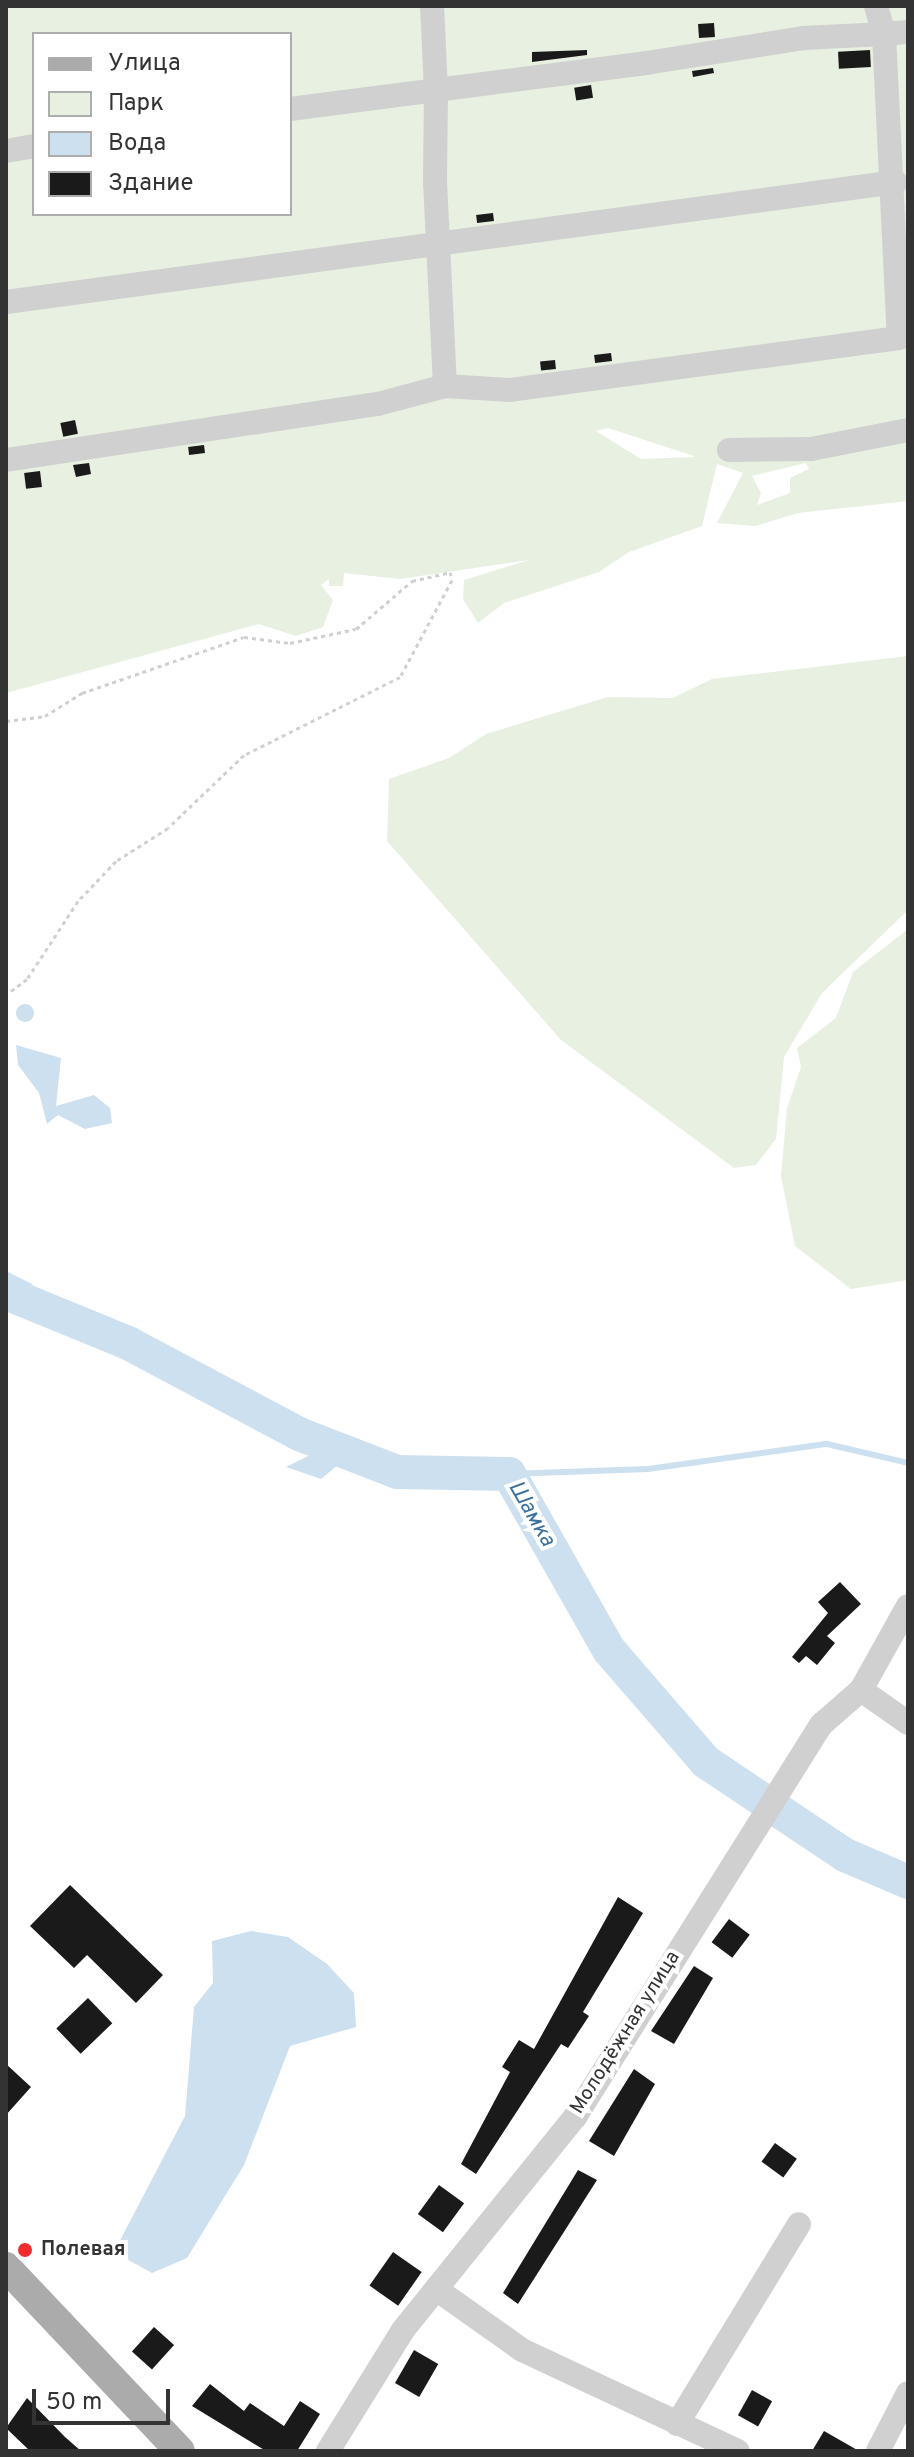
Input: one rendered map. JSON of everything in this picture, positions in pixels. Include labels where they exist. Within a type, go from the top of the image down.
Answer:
[{"type":"main road","points":[[6,2267],[180,2451]]},
{"type":"street","points":[[432,6],[445,386]]},
{"type":"street","points":[[6,460],[378,404],[445,386],[510,390],[899,338],[896,33],[876,6]]},
{"type":"street","points":[[292,109],[803,38],[896,33]]},
{"type":"street","points":[[6,151],[32,146]]},
{"type":"street","points":[[6,302],[438,241],[896,182]]},
{"type":"street","points":[[729,450],[811,449],[908,430]]},
{"type":"street","name":"Молодёжная улица","points":[[328,2451],[436,2289],[575,2117],[822,1724],[861,1690],[908,1606]]},
{"type":"street","points":[[861,1690],[908,1723]]},
{"type":"street","points":[[677,2424],[799,2224]]},
{"type":"street","points":[[436,2289],[522,2350],[738,2451]]},
{"type":"street","points":[[878,2451],[908,2393]]},
{"type":"path","points":[[6,721],[45,716],[82,693],[244,637],[290,643],[356,629],[412,581],[450,572],[452,580],[400,677],[244,755],[168,828],[116,861],[78,901],[27,979],[6,995]]},
{"type":"green space","points":[[6,6],[908,6],[908,501],[798,513],[755,526],[717,523],[743,473],[717,464],[702,526],[629,552],[599,572],[504,603],[478,623],[463,599],[464,580],[529,560],[400,579],[344,573],[343,586],[329,586],[329,579],[321,585],[333,600],[323,627],[296,636],[259,624],[6,693]],"holes":[[[608,428],[694,456],[694,457],[641,459],[596,431]],[[806,463],[809,469],[790,478],[790,493],[757,505],[761,493],[752,476]]]},
{"type":"green space","points":[[908,656],[908,910],[822,993],[784,1057],[776,1139],[756,1165],[734,1168],[561,1040],[387,841],[389,779],[449,758],[486,734],[608,697],[673,698],[712,679]]},
{"type":"green space","points":[[908,929],[908,1280],[851,1289],[795,1246],[781,1176],[787,1108],[801,1067],[797,1048],[836,1018],[853,972]]},
{"type":"water","points":[[25,1004],[34,1013],[25,1022],[16,1013]]},
{"type":"water","points":[[16,1045],[61,1058],[56,1106],[94,1095],[110,1108],[112,1123],[85,1129],[58,1115],[47,1124],[39,1093],[18,1065]]},
{"type":"water","points":[[6,1271],[32,1284],[39,1303],[18,1297]]},
{"type":"water","points":[[346,1444],[356,1450],[321,1479],[286,1467],[316,1452],[335,1456]]},
{"type":"water","points":[[251,1931],[288,1937],[327,1964],[354,1993],[356,2027],[290,2046],[244,2165],[187,2258],[152,2273],[114,2252],[185,2116],[194,2007],[213,1983],[212,1941]]},
{"type":"building","points":[[714,23],[715,37],[699,38],[698,24]]},
{"type":"building","points":[[587,50],[587,55],[532,62],[532,52]]},
{"type":"building","points":[[870,50],[871,67],[839,69],[838,52]]},
{"type":"building","points":[[713,68],[714,73],[693,77],[692,71]]},
{"type":"building","points":[[591,85],[593,98],[576,100],[574,88]]},
{"type":"building","points":[[493,213],[494,221],[477,223],[476,215]]},
{"type":"building","points":[[611,353],[612,361],[595,363],[594,355]]},
{"type":"building","points":[[555,360],[556,369],[541,371],[540,362]]},
{"type":"building","points":[[75,420],[78,434],[63,437],[60,423]]},
{"type":"building","points":[[204,445],[205,453],[189,455],[188,447]]},
{"type":"building","points":[[89,463],[91,474],[76,477],[73,465]]},
{"type":"building","points":[[40,471],[42,487],[26,489],[24,473]]},
{"type":"building","points":[[840,1582],[861,1604],[827,1636],[835,1643],[817,1665],[806,1656],[799,1663],[792,1657],[828,1613],[818,1602]]},
{"type":"building","points":[[70,1885],[163,1975],[136,2003],[87,1955],[74,1968],[30,1926]]},
{"type":"building","points":[[618,1897],[643,1913],[583,2012],[589,2016],[568,2048],[561,2044],[476,2174],[461,2164],[510,2072],[502,2067],[519,2040],[534,2049]]},
{"type":"building","points":[[729,1919],[750,1935],[732,1958],[712,1942]]},
{"type":"building","points":[[694,1966],[713,1978],[674,2044],[651,2031]]},
{"type":"building","points":[[88,1998],[112,2023],[81,2054],[56,2029]]},
{"type":"building","points":[[6,2064],[31,2087],[6,2115]]},
{"type":"building","points":[[634,2069],[655,2084],[614,2156],[589,2141]]},
{"type":"building","points":[[775,2143],[797,2159],[783,2177],[761,2162]]},
{"type":"building","points":[[578,2170],[597,2180],[518,2304],[503,2293]]},
{"type":"building","points":[[439,2185],[464,2203],[443,2232],[418,2214]]},
{"type":"building","points":[[393,2252],[422,2272],[398,2306],[369,2286]]},
{"type":"building","points":[[154,2327],[174,2345],[152,2370],[132,2352]]},
{"type":"building","points":[[414,2350],[438,2364],[419,2397],[395,2383]]},
{"type":"building","points":[[210,2384],[244,2411],[250,2403],[284,2426],[300,2401],[320,2414],[297,2451],[266,2451],[192,2406]]},
{"type":"building","points":[[752,2390],[772,2401],[758,2427],[738,2415]]},
{"type":"building","points":[[27,2398],[81,2451],[30,2451],[6,2428]]},
{"type":"building","points":[[824,2431],[859,2451],[812,2451]]},
{"type":"waterway","name":"Шамка","points":[[6,1293],[128,1343],[299,1434],[397,1472],[509,1474],[609,1650],[706,1762],[845,1855],[908,1882]]},
{"type":"waterway","points":[[509,1474],[648,1469],[827,1444],[908,1463]]},
{"type":"place","name":"Полевая","points":[[25,2250]]}]
